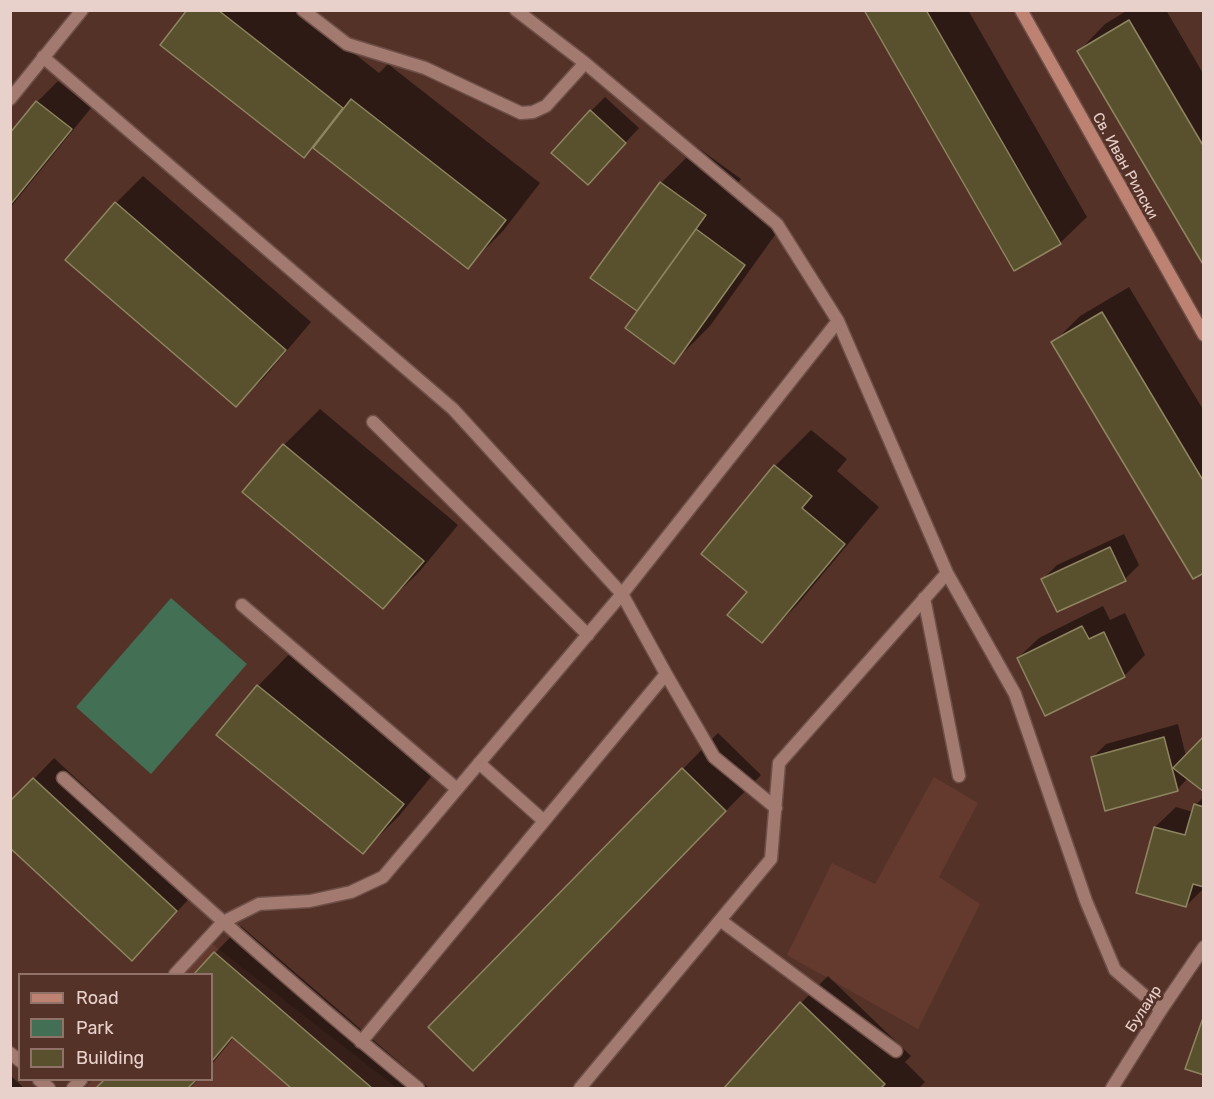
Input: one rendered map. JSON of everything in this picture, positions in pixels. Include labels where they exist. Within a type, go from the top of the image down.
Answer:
[{"type":"street","points":[[10,99],[82,10]]},
{"type":"street","points":[[303,10],[347,44],[424,68],[521,113],[533,112],[546,106],[585,63]]},
{"type":"street","points":[[516,10],[585,63],[777,224],[838,321],[947,573],[1014,694],[1086,901],[1115,970],[1161,1010]]},
{"type":"street","name":"Св. Иван Рилски","points":[[1021,10],[1203,335]]},
{"type":"street","points":[[43,57],[453,409],[622,594],[714,758],[776,808]]},
{"type":"street","points":[[177,973],[223,922],[259,904],[310,901],[351,892],[383,877],[622,594],[838,321]]},
{"type":"street","points":[[373,422],[588,635]]},
{"type":"street","points":[[580,1089],[771,859],[779,763],[947,573]]},
{"type":"street","points":[[924,598],[959,776]]},
{"type":"street","points":[[242,605],[458,789]]},
{"type":"street","points":[[361,1042],[666,674]]},
{"type":"street","points":[[480,763],[544,821]]},
{"type":"street","points":[[63,778],[223,922],[418,1089]]},
{"type":"street","points":[[720,920],[897,1051]]},
{"type":"street","name":"Булаир","points":[[1112,1089],[1203,947]]},
{"type":"shaded area","points":[[934,777],[978,803],[939,877],[980,904],[918,1029],[787,955],[832,863],[875,884]]},
{"type":"shaded area","points":[[211,943],[397,1088],[85,1088],[92,1081],[213,1081],[213,973],[185,973]]},
{"type":"green space","points":[[171,598],[247,664],[151,774],[76,707]]},
{"type":"building","points":[[187,10],[218,10],[343,108],[304,158],[160,45]]},
{"type":"building","points":[[864,10],[926,10],[1061,244],[1014,271]]},
{"type":"building","points":[[1129,20],[1204,147],[1204,266],[1077,51]]},
{"type":"building","points":[[351,99],[506,220],[468,269],[313,148]]},
{"type":"building","points":[[36,101],[72,129],[10,205],[10,133]]},
{"type":"building","points":[[590,110],[626,143],[588,185],[551,153]]},
{"type":"building","points":[[660,182],[706,215],[637,311],[590,278]]},
{"type":"building","points":[[115,202],[286,350],[236,407],[65,260]]},
{"type":"building","points":[[696,229],[745,265],[674,364],[625,328]]},
{"type":"building","points":[[1102,312],[1204,482],[1204,573],[1193,579],[1051,342]]},
{"type":"building","points":[[283,444],[424,561],[383,609],[242,492]]},
{"type":"building","points":[[774,465],[812,496],[802,508],[845,544],[762,643],[727,615],[747,592],[701,554]]},
{"type":"building","points":[[1110,547],[1126,581],[1057,612],[1041,579]]},
{"type":"building","points":[[1082,626],[1089,639],[1104,632],[1125,677],[1045,716],[1017,658]]},
{"type":"building","points":[[257,685],[404,804],[363,854],[216,735]]},
{"type":"building","points":[[1204,736],[1204,792],[1173,768]]},
{"type":"building","points":[[1164,737],[1178,791],[1105,811],[1091,757]]},
{"type":"building","points":[[682,768],[726,811],[473,1071],[428,1027]]},
{"type":"building","points":[[33,778],[177,911],[132,961],[10,848],[10,801]]},
{"type":"building","points":[[1194,804],[1204,807],[1204,887],[1193,884],[1186,907],[1136,893],[1154,827],[1185,835]]},
{"type":"building","points":[[214,952],[372,1088],[291,1088],[232,1037],[213,1060],[213,973],[195,973]]},
{"type":"building","points":[[800,1002],[885,1084],[881,1088],[724,1088]]},
{"type":"building","points":[[1204,1015],[1204,1075],[1185,1069]]},
{"type":"building","points":[[103,1081],[195,1081],[188,1088],[96,1088]]}]
